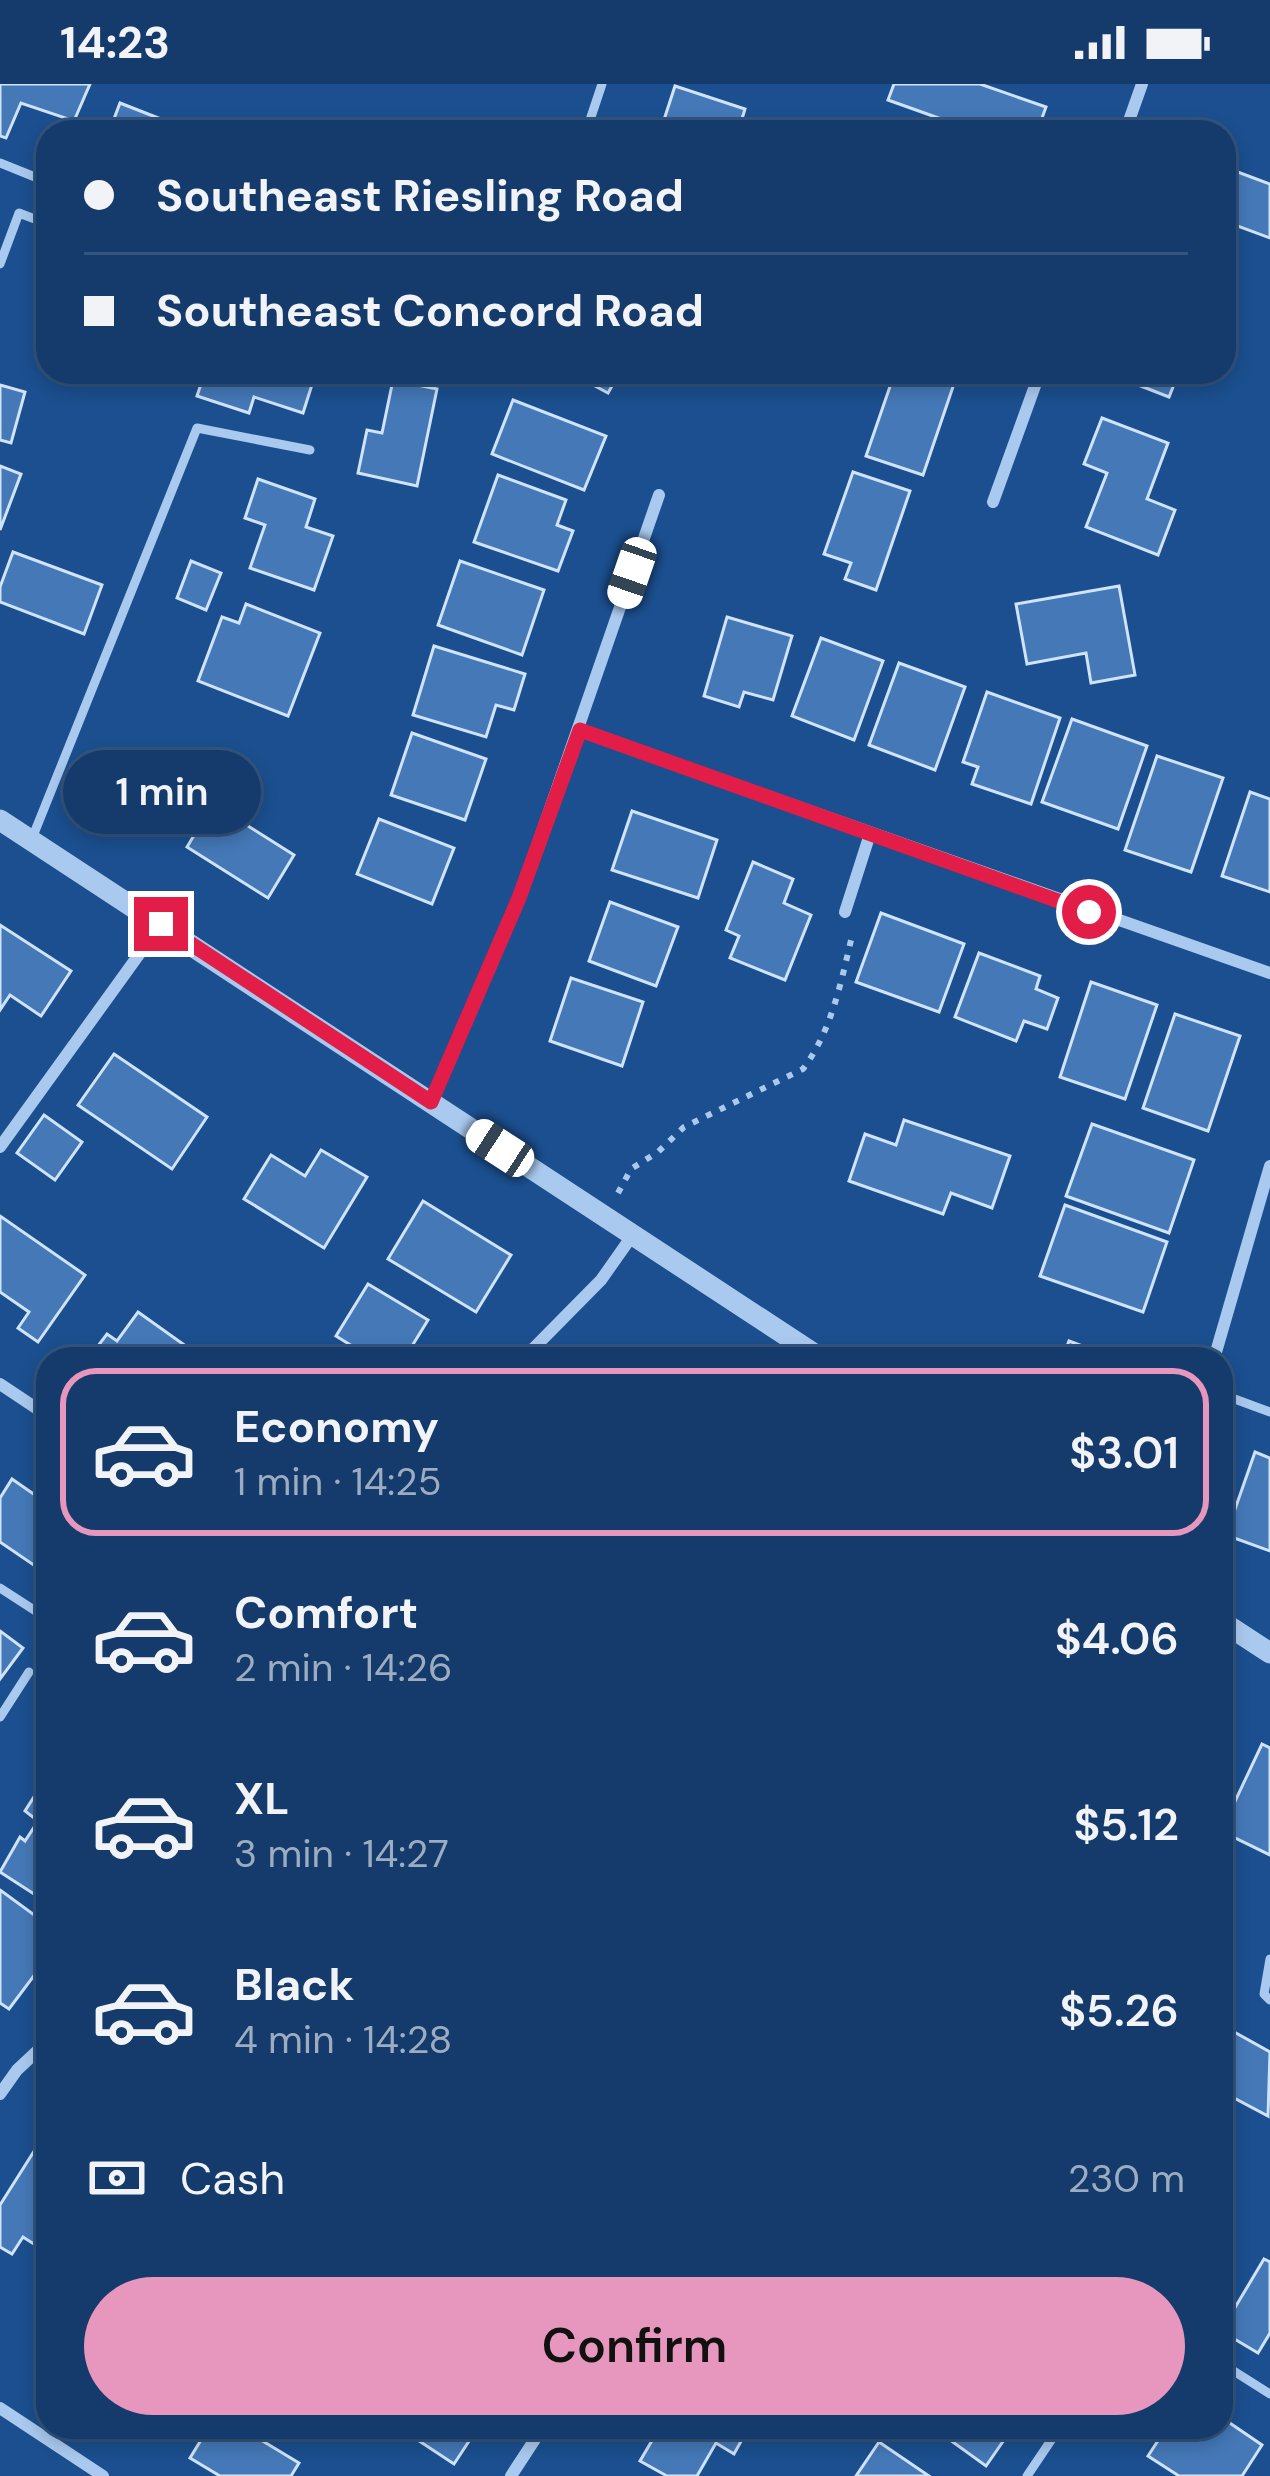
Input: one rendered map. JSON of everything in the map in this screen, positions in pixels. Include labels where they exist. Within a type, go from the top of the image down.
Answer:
[{"type":"street","points":[[1129,120],[1142,84]]},
{"type":"street","points":[[993,502],[1036,384]]},
{"type":"street","points":[[431,1102],[519,898],[658,495]]},
{"type":"street","points":[[580,730],[1270,974]]},
{"type":"street","points":[[0,820],[803,1347]]},
{"type":"street","points":[[845,912],[870,834]]},
{"type":"street","points":[[0,1147],[161,924]]},
{"type":"street","points":[[1218,1347],[1269,1173]]},
{"type":"street","points":[[535,1347],[590,1293],[632,1236]]},
{"type":"street","points":[[0,1384],[36,1408]]},
{"type":"street","points":[[1233,1629],[1270,1653]]},
{"type":"street","points":[[0,2094],[36,2052]]},
{"type":"street","points":[[0,2408],[36,2432]]},
{"type":"street","points":[[47,2439],[103,2476]]},
{"type":"street","points":[[511,2476],[535,2439]]},
{"type":"lane","points":[[590,120],[602,84]]},
{"type":"lane","points":[[0,163],[35,177]]},
{"type":"lane","points":[[0,264],[19,213],[36,219]]},
{"type":"lane","points":[[31,841],[197,428],[310,450]]},
{"type":"lane","points":[[1233,1398],[1270,1412]]},
{"type":"lane","points":[[0,1588],[36,1611]]},
{"type":"lane","points":[[0,1717],[29,1672]]},
{"type":"lane","points":[[1270,1959],[1264,1994],[1270,2000]]},
{"type":"lane","points":[[1233,2371],[1270,2394]]},
{"type":"lane","points":[[1028,2476],[1052,2439]]},
{"type":"path","points":[[604,1216],[632,1169],[684,1127],[802,1069],[813,1055],[844,981],[856,921],[845,912]]},
{"type":"building","points":[[0,84],[90,84],[74,120],[21,103],[6,138],[0,136]]},
{"type":"building","points":[[894,84],[980,84],[1046,107],[1041,120],[944,120],[888,100]]},
{"type":"building","points":[[675,86],[745,109],[742,120],[664,120]]},
{"type":"building","points":[[120,103],[163,120],[114,120]]},
{"type":"building","points":[[1236,171],[1270,184],[1270,238],[1236,225]]},
{"type":"building","points":[[201,384],[312,384],[303,413],[254,397],[249,413],[197,396]]},
{"type":"building","points":[[392,384],[437,389],[417,486],[358,473],[367,430],[382,433]]},
{"type":"building","points":[[591,384],[613,384],[608,393]]},
{"type":"building","points":[[891,384],[954,384],[923,475],[866,456]]},
{"type":"building","points":[[1136,384],[1174,384],[1169,397]]},
{"type":"building","points":[[0,385],[25,392],[11,443],[0,440]]},
{"type":"building","points":[[513,400],[606,436],[584,490],[492,454]]},
{"type":"building","points":[[1102,418],[1168,443],[1147,499],[1175,510],[1158,555],[1086,527],[1107,473],[1084,464]]},
{"type":"building","points":[[0,466],[21,474],[0,530]]},
{"type":"building","points":[[853,472],[910,491],[876,590],[845,579],[851,563],[824,554]]},
{"type":"building","points":[[498,475],[566,500],[557,525],[573,531],[558,571],[474,542]]},
{"type":"building","points":[[258,479],[315,499],[306,527],[333,536],[314,590],[250,568],[265,525],[245,518]]},
{"type":"building","points":[[13,552],[102,585],[84,634],[0,602],[0,587]]},
{"type":"building","points":[[191,561],[221,573],[206,610],[177,598]]},
{"type":"building","points":[[460,561],[544,590],[522,655],[438,625]]},
{"type":"building","points":[[1119,586],[1135,675],[1091,683],[1086,653],[1027,664],[1016,604]]},
{"type":"building","points":[[246,604],[320,633],[288,716],[198,681],[222,617],[239,623]]},
{"type":"building","points":[[727,617],[792,636],[773,700],[744,692],[739,707],[704,696]]},
{"type":"building","points":[[821,638],[883,661],[854,740],[792,716]]},
{"type":"building","points":[[434,646],[525,674],[514,710],[496,705],[486,737],[413,715]]},
{"type":"building","points":[[899,663],[965,687],[935,770],[869,745]]},
{"type":"building","points":[[987,692],[1060,718],[1031,804],[972,784],[978,767],[963,762]]},
{"type":"building","points":[[1072,719],[1147,746],[1118,829],[1042,802]]},
{"type":"building","points":[[412,733],[486,759],[465,820],[391,795]]},
{"type":"building","points":[[1157,756],[1223,778],[1191,872],[1125,850]]},
{"type":"building","points":[[1250,792],[1270,799],[1270,892],[1222,876]]},
{"type":"building","points":[[213,804],[294,855],[268,898],[187,847]]},
{"type":"building","points":[[632,811],[717,840],[698,898],[612,870]]},
{"type":"building","points":[[379,819],[454,848],[432,904],[357,874]]},
{"type":"building","points":[[753,862],[793,879],[784,903],[811,915],[785,980],[730,958],[739,936],[726,930]]},
{"type":"building","points":[[610,902],[678,927],[656,986],[589,961]]},
{"type":"building","points":[[881,913],[964,944],[939,1012],[856,982]]},
{"type":"building","points":[[0,925],[71,971],[41,1016],[10,995],[0,1010]]},
{"type":"building","points":[[979,953],[1040,976],[1036,989],[1058,998],[1047,1029],[1024,1021],[1016,1041],[955,1017]]},
{"type":"building","points":[[571,978],[643,1002],[622,1066],[550,1041]]},
{"type":"building","points":[[1091,982],[1157,1005],[1125,1099],[1060,1077]]},
{"type":"building","points":[[1175,1014],[1240,1036],[1208,1131],[1143,1108]]},
{"type":"building","points":[[114,1054],[207,1117],[172,1169],[78,1105]]},
{"type":"building","points":[[44,1115],[82,1142],[55,1180],[17,1153]]},
{"type":"building","points":[[904,1120],[1010,1156],[992,1208],[951,1193],[943,1214],[849,1181],[865,1134],[896,1145]]},
{"type":"building","points":[[1092,1124],[1194,1160],[1169,1233],[1066,1196]]},
{"type":"building","points":[[321,1150],[367,1177],[324,1248],[244,1199],[271,1155],[305,1176]]},
{"type":"building","points":[[423,1201],[511,1255],[476,1312],[388,1259]]},
{"type":"building","points":[[1065,1205],[1167,1242],[1143,1312],[1040,1276]]},
{"type":"building","points":[[0,1216],[85,1275],[38,1342],[18,1328],[29,1312],[0,1292]]},
{"type":"building","points":[[368,1284],[428,1320],[411,1347],[354,1347],[336,1336]]},
{"type":"building","points":[[138,1312],[187,1347],[97,1347],[107,1334],[117,1341]]},
{"type":"building","points":[[1255,1452],[1270,1458],[1270,1551],[1233,1538],[1233,1515]]},
{"type":"building","points":[[12,1479],[36,1496],[36,1567],[0,1542],[0,1498]]},
{"type":"building","points":[[0,1631],[23,1648],[0,1679]]},
{"type":"building","points":[[1262,1744],[1270,1748],[1270,1855],[1233,1837],[1233,1806]]},
{"type":"building","points":[[36,1794],[36,1819],[25,1811]]},
{"type":"building","points":[[36,1824],[36,1895],[0,1872],[20,1837],[25,1841]]},
{"type":"building","points":[[0,1890],[36,1916],[36,1973],[9,2009],[0,2003]]},
{"type":"building","points":[[1233,2031],[1270,2052],[1268,2116],[1233,2097]]},
{"type":"building","points":[[36,2148],[36,2245],[23,2237],[12,2254],[0,2247],[0,2205]]},
{"type":"building","points":[[1264,2259],[1270,2262],[1270,2333],[1258,2353],[1233,2338],[1233,2311]]},
{"type":"building","points":[[1233,2425],[1262,2445],[1242,2476],[1179,2476],[1148,2456],[1159,2439],[1233,2439]]},
{"type":"building","points":[[202,2439],[259,2439],[299,2463],[291,2476],[220,2476],[190,2458]]},
{"type":"building","points":[[416,2439],[470,2439],[454,2464]]},
{"type":"building","points":[[653,2439],[742,2439],[734,2454],[716,2443],[697,2476],[667,2476],[640,2461]]},
{"type":"building","points":[[949,2439],[1005,2439],[986,2466]]},
{"type":"building","points":[[879,2442],[929,2476],[856,2476]]},
{"type":"route","points":[[161,924],[431,1102],[519,898],[580,730],[1089,912]]}]
